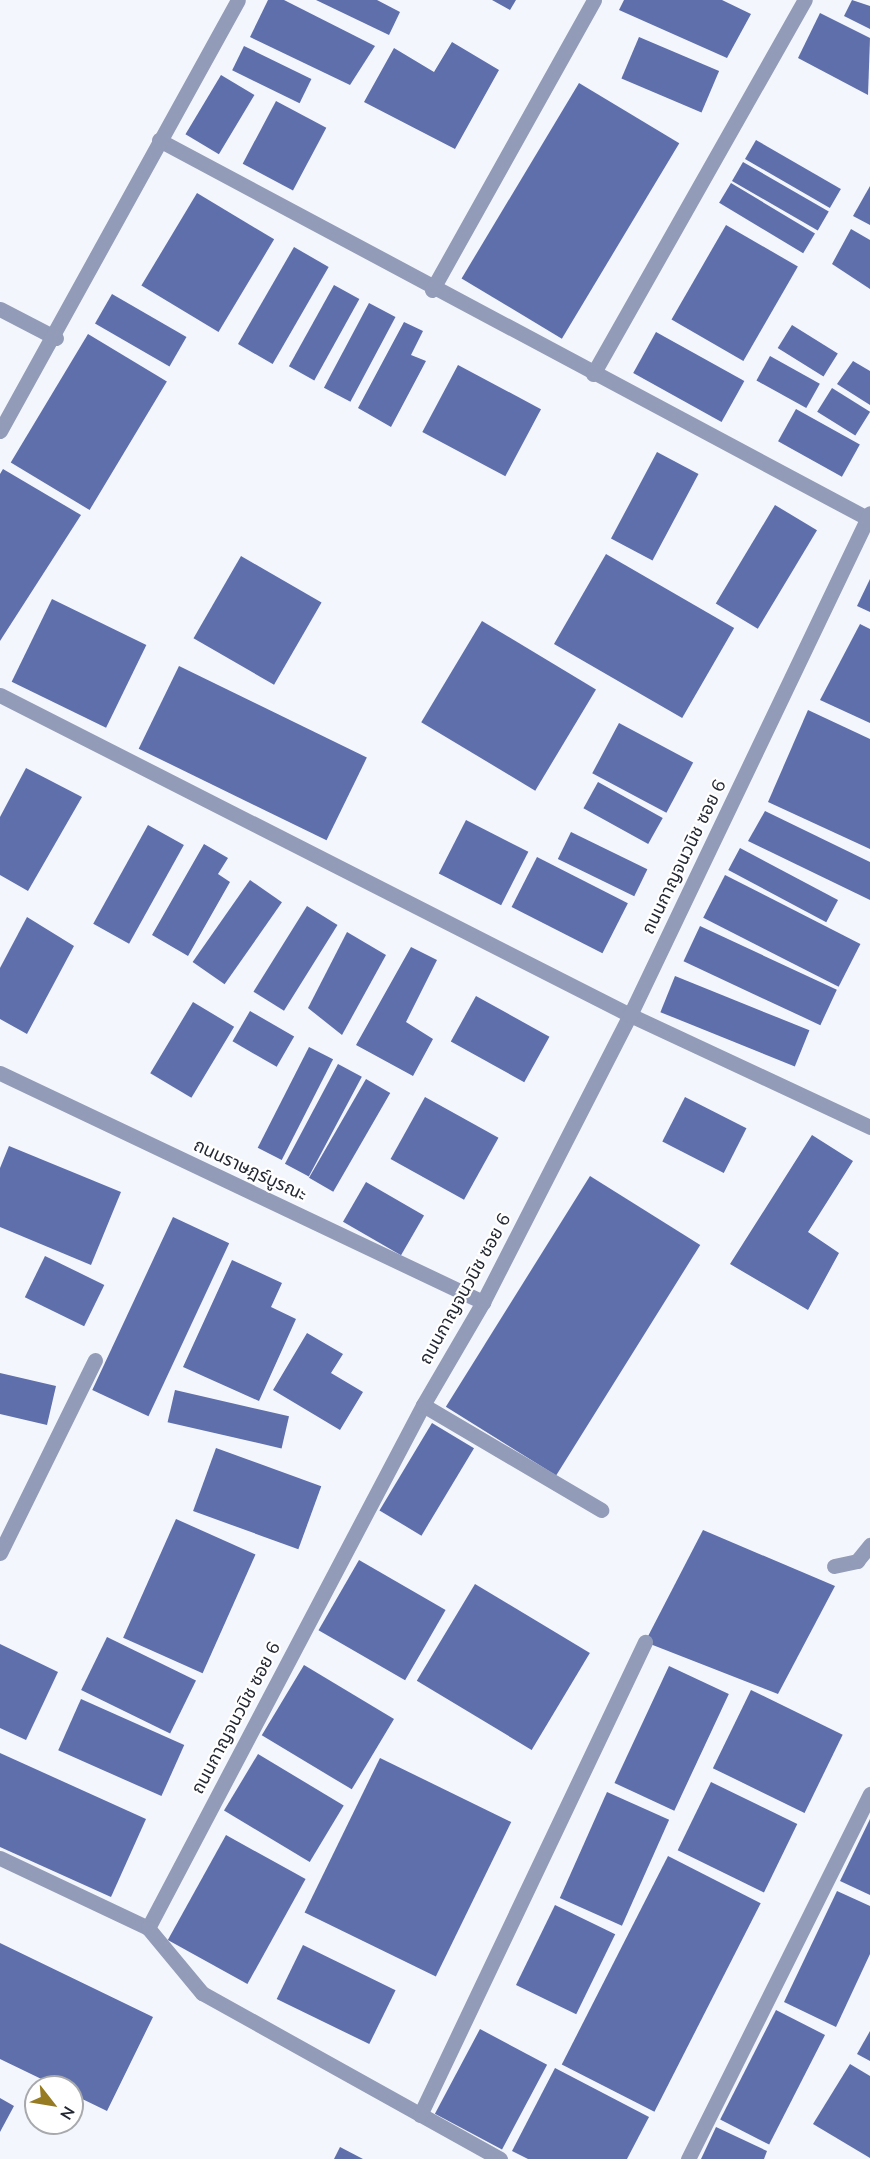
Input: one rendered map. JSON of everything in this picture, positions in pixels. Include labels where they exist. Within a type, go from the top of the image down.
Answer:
[{"type":"street","points":[[0,431],[56,338],[159,140],[238,0]]},
{"type":"street","points":[[432,290],[594,0]]},
{"type":"street","points":[[593,374],[805,0]]},
{"type":"street","points":[[159,140],[432,290],[869,515]]},
{"type":"street","points":[[0,309],[56,338]]},
{"type":"street","name":"ถนนกาญจนวนิช ซอย 6","points":[[148,1928],[423,1405],[483,1302],[630,1015],[869,515]]},
{"type":"street","points":[[0,695],[630,1015],[870,1127]]},
{"type":"street","name":"ถนนราษฎร์บูรณะ","points":[[0,1073],[483,1302]]},
{"type":"street","points":[[0,1553],[95,1360]]},
{"type":"street","points":[[423,1405],[601,1510]]},
{"type":"street","points":[[834,1566],[857,1561],[870,1545]]},
{"type":"street","points":[[420,2115],[645,1642]]},
{"type":"street","points":[[688,2159],[870,1794]]},
{"type":"street","points":[[0,1858],[148,1928],[202,1993],[500,2159]]},
{"type":"building","points":[[268,0],[284,0],[375,46],[350,85],[250,37]]},
{"type":"building","points":[[316,0],[377,0],[400,12],[389,35]]},
{"type":"building","points":[[492,0],[516,0],[510,10]]},
{"type":"building","points":[[624,0],[722,0],[751,14],[727,58],[619,10]]},
{"type":"building","points":[[852,0],[870,6],[870,29],[844,16]]},
{"type":"building","points":[[820,13],[870,38],[868,95],[798,58]]},
{"type":"building","points":[[639,37],[719,71],[702,112],[621,78]]},
{"type":"building","points":[[452,42],[499,70],[455,149],[364,102],[394,48],[434,72]]},
{"type":"building","points":[[244,46],[311,79],[300,103],[232,70]]},
{"type":"building","points":[[221,75],[254,95],[219,154],[185,134]]},
{"type":"building","points":[[579,83],[679,143],[562,339],[462,278]]},
{"type":"building","points":[[276,101],[326,128],[293,190],[243,164]]},
{"type":"building","points":[[756,140],[841,189],[830,208],[745,159]]},
{"type":"building","points":[[743,162],[829,211],[818,231],[732,181]]},
{"type":"building","points":[[731,183],[815,233],[803,253],[719,203]]},
{"type":"building","points":[[870,186],[870,225],[853,216]]},
{"type":"building","points":[[197,193],[274,239],[219,332],[141,286]]},
{"type":"building","points":[[726,225],[798,266],[743,361],[672,319]]},
{"type":"building","points":[[851,229],[870,240],[870,289],[832,264]]},
{"type":"building","points":[[294,247],[329,267],[273,364],[238,344]]},
{"type":"building","points":[[334,285],[359,299],[314,380],[289,366]]},
{"type":"building","points":[[112,294],[186,337],[169,366],[95,323]]},
{"type":"building","points":[[369,303],[395,317],[350,402],[324,388]]},
{"type":"building","points":[[404,322],[423,331],[411,355],[426,361],[391,427],[358,408]]},
{"type":"building","points":[[792,325],[838,354],[823,377],[778,348]]},
{"type":"building","points":[[656,332],[744,381],[722,422],[633,373]]},
{"type":"building","points":[[88,334],[167,381],[90,510],[11,463]]},
{"type":"building","points":[[770,356],[820,384],[806,408],[756,380]]},
{"type":"building","points":[[853,361],[870,371],[870,405],[837,384]]},
{"type":"building","points":[[458,365],[541,409],[505,476],[422,432]]},
{"type":"building","points":[[832,388],[870,412],[855,436],[817,412]]},
{"type":"building","points":[[796,409],[860,444],[842,477],[778,441]]},
{"type":"building","points":[[657,452],[698,474],[652,561],[611,539]]},
{"type":"building","points":[[3,469],[81,515],[0,641],[0,474]]},
{"type":"building","points":[[775,505],[817,530],[758,629],[716,604]]},
{"type":"building","points":[[606,554],[734,628],[682,718],[554,644]]},
{"type":"building","points":[[241,556],[322,602],[274,685],[193,638]]},
{"type":"building","points":[[870,579],[870,612],[857,606]]},
{"type":"building","points":[[52,599],[146,645],[106,728],[12,682]]},
{"type":"building","points":[[482,621],[596,690],[535,791],[421,722]]},
{"type":"building","points":[[860,624],[870,629],[870,723],[820,700]]},
{"type":"building","points":[[179,666],[367,758],[327,840],[139,749]]},
{"type":"building","points":[[808,710],[870,739],[870,849],[768,802]]},
{"type":"building","points":[[619,723],[693,762],[666,813],[592,773]]},
{"type":"building","points":[[26,768],[82,797],[28,891],[0,875],[0,817]]},
{"type":"building","points":[[598,782],[663,818],[648,844],[583,808]]},
{"type":"building","points":[[765,811],[870,862],[870,900],[748,841]]},
{"type":"building","points":[[466,820],[528,852],[501,905],[439,873]]},
{"type":"building","points":[[148,825],[184,845],[129,944],[93,924]]},
{"type":"building","points":[[571,832],[647,869],[634,896],[558,859]]},
{"type":"building","points":[[204,844],[228,858],[218,874],[230,882],[188,956],[152,935]]},
{"type":"building","points":[[740,848],[838,900],[826,922],[728,870]]},
{"type":"building","points":[[537,857],[628,903],[602,953],[512,907]]},
{"type":"building","points":[[725,875],[860,944],[839,987],[703,918]]},
{"type":"building","points":[[250,880],[282,902],[225,984],[193,962]]},
{"type":"building","points":[[307,906],[338,925],[284,1011],[253,992]]},
{"type":"building","points":[[27,917],[74,946],[27,1034],[0,1019],[0,968]]},
{"type":"building","points":[[700,926],[837,990],[820,1025],[684,961]]},
{"type":"building","points":[[347,932],[386,955],[342,1035],[308,1008]]},
{"type":"building","points":[[411,947],[437,960],[406,1022],[433,1039],[413,1076],[356,1045]]},
{"type":"building","points":[[675,976],[809,1030],[795,1066],[660,1012]]},
{"type":"building","points":[[476,996],[549,1037],[524,1082],[451,1041]]},
{"type":"building","points":[[193,1002],[234,1027],[191,1098],[150,1073]]},
{"type":"building","points":[[250,1011],[294,1036],[277,1067],[233,1041]]},
{"type":"building","points":[[309,1047],[333,1059],[282,1160],[258,1148]]},
{"type":"building","points":[[338,1064],[362,1077],[309,1176],[285,1164]]},
{"type":"building","points":[[366,1079],[390,1093],[333,1192],[309,1178]]},
{"type":"building","points":[[425,1097],[498,1138],[464,1200],[391,1159]]},
{"type":"building","points":[[685,1097],[746,1128],[724,1173],[662,1142]]},
{"type":"building","points":[[812,1135],[853,1161],[808,1232],[839,1253],[808,1310],[730,1264]]},
{"type":"building","points":[[9,1146],[121,1192],[91,1265],[0,1227],[0,1168]]},
{"type":"building","points":[[590,1176],[700,1245],[556,1476],[446,1407]]},
{"type":"building","points":[[366,1182],[424,1216],[401,1255],[343,1222]]},
{"type":"building","points":[[173,1217],[229,1243],[148,1416],[92,1390]]},
{"type":"building","points":[[45,1256],[104,1285],[84,1326],[25,1297]]},
{"type":"building","points":[[232,1260],[282,1283],[271,1307],[296,1319],[259,1401],[183,1367]]},
{"type":"building","points":[[307,1333],[343,1354],[331,1373],[363,1392],[340,1430],[273,1390]]},
{"type":"building","points":[[0,1373],[56,1386],[47,1425],[0,1414]]},
{"type":"building","points":[[175,1390],[289,1416],[282,1448],[168,1422]]},
{"type":"building","points":[[432,1423],[474,1448],[421,1536],[379,1510]]},
{"type":"building","points":[[216,1448],[321,1486],[298,1549],[193,1511]]},
{"type":"building","points":[[176,1519],[255,1554],[203,1673],[123,1638]]},
{"type":"building","points":[[703,1530],[835,1586],[778,1694],[645,1642]]},
{"type":"building","points":[[359,1560],[446,1610],[405,1680],[318,1630]]},
{"type":"building","points":[[475,1584],[590,1653],[532,1750],[417,1681]]},
{"type":"building","points":[[107,1637],[196,1680],[170,1733],[81,1690]]},
{"type":"building","points":[[0,1644],[58,1672],[26,1740],[0,1728]]},
{"type":"building","points":[[304,1665],[394,1719],[352,1789],[262,1735]]},
{"type":"building","points":[[669,1666],[729,1694],[674,1811],[614,1783]]},
{"type":"building","points":[[751,1690],[843,1735],[805,1813],[713,1768]]},
{"type":"building","points":[[81,1699],[184,1745],[161,1796],[58,1750]]},
{"type":"building","points":[[0,1753],[146,1819],[111,1897],[0,1847]]},
{"type":"building","points":[[258,1754],[344,1806],[310,1862],[224,1811]]},
{"type":"building","points":[[380,1758],[511,1822],[436,1977],[305,1913]]},
{"type":"building","points":[[711,1782],[797,1824],[764,1892],[678,1850]]},
{"type":"building","points":[[607,1792],[669,1820],[622,1926],[560,1898]]},
{"type":"building","points":[[870,1819],[870,1895],[840,1881]]},
{"type":"building","points":[[226,1835],[306,1879],[247,1984],[168,1940]]},
{"type":"building","points":[[668,1856],[761,1903],[654,2112],[562,2064]]},
{"type":"building","points":[[837,1891],[870,1906],[870,1954],[836,2027],[784,2002]]},
{"type":"building","points":[[555,1905],[615,1934],[576,2014],[516,1985]]},
{"type":"building","points":[[0,1943],[153,2017],[107,2111],[84,2100],[84,2075],[33,2075],[0,2059]]},
{"type":"building","points":[[303,1945],[396,1990],[369,2044],[277,1999]]},
{"type":"building","points":[[776,2010],[825,2035],[769,2145],[720,2120]]},
{"type":"building","points":[[480,2029],[547,2065],[502,2149],[435,2114]]},
{"type":"building","points":[[870,2031],[870,2061],[857,2054]]},
{"type":"building","points":[[850,2064],[870,2076],[870,2158],[813,2124]]},
{"type":"building","points":[[555,2068],[649,2117],[627,2159],[528,2159],[512,2151]]},
{"type":"building","points":[[0,2098],[14,2106],[0,2132]]},
{"type":"building","points":[[716,2127],[767,2151],[764,2159],[701,2159]]},
{"type":"building","points":[[340,2147],[363,2159],[334,2159]]}]
